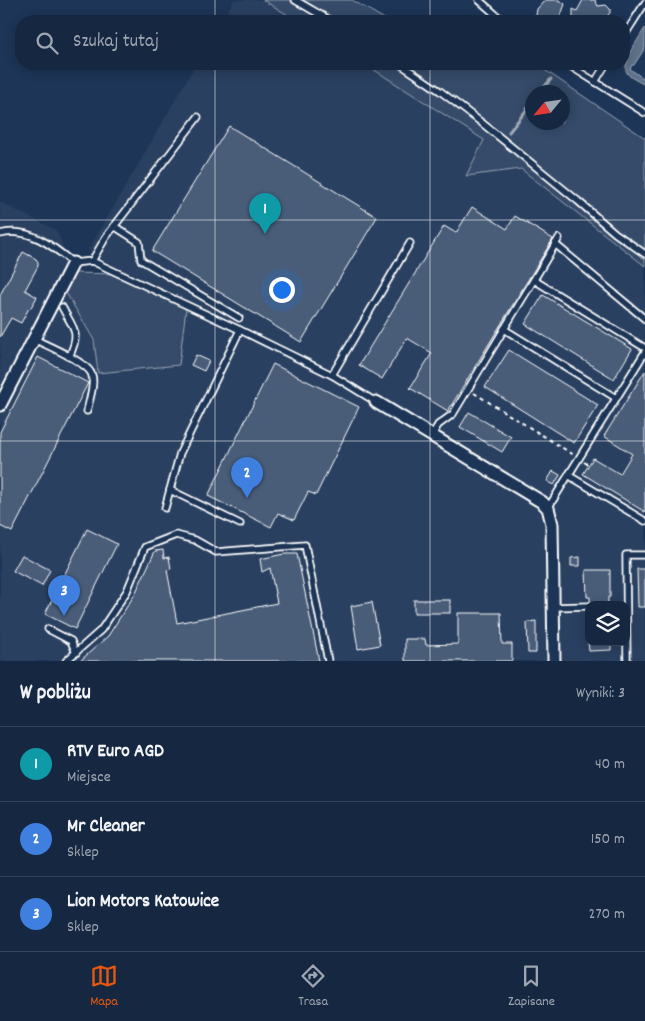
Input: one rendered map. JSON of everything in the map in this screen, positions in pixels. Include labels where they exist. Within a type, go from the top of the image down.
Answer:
[{"type":"street","points":[[0,405],[73,263]]},
{"type":"street","points":[[376,402],[542,502],[548,508],[552,524],[554,661]]},
{"type":"lane","points":[[295,0],[321,15]]},
{"type":"lane","points":[[479,0],[495,15]]},
{"type":"lane","points":[[630,27],[645,3]]},
{"type":"lane","points":[[409,70],[482,123],[615,233],[645,254]]},
{"type":"lane","points":[[576,70],[645,113]]},
{"type":"lane","points":[[595,82],[602,70]]},
{"type":"lane","points":[[92,261],[114,226],[198,117]]},
{"type":"lane","points":[[114,226],[139,242],[141,260],[239,318]]},
{"type":"lane","points":[[0,234],[19,232],[54,247],[73,263],[92,261],[332,375],[376,402]]},
{"type":"lane","points":[[432,436],[438,425],[453,414],[559,238]]},
{"type":"lane","points":[[332,375],[410,243]]},
{"type":"lane","points":[[555,244],[645,319]]},
{"type":"lane","points":[[534,280],[645,348]]},
{"type":"lane","points":[[62,307],[76,336],[75,344],[69,357]]},
{"type":"lane","points":[[504,329],[616,398]]},
{"type":"lane","points":[[165,508],[180,453],[240,330]]},
{"type":"lane","points":[[34,339],[83,365],[91,373],[93,385],[87,411]]},
{"type":"lane","points":[[548,508],[645,352]]},
{"type":"lane","points":[[568,475],[645,521]]},
{"type":"lane","points":[[170,490],[240,524]]},
{"type":"lane","points":[[66,661],[101,630],[127,591],[145,548],[176,535],[195,540],[216,552],[305,544],[328,661]]},
{"type":"lane","points":[[626,601],[626,555],[645,555]]},
{"type":"lane","points":[[553,607],[585,606]]},
{"type":"lane","points":[[48,629],[71,641],[76,653]]},
{"type":"lane","points":[[627,646],[627,661]]},
{"type":"path","points":[[467,389],[589,465]]},
{"type":"shaded area","points":[[234,0],[263,0],[288,15],[225,15]]},
{"type":"shaded area","points":[[263,0],[352,0],[378,15],[288,15]]},
{"type":"shaded area","points":[[645,28],[645,48],[630,69],[630,52]]},
{"type":"shaded area","points":[[630,69],[643,78],[645,72],[645,85],[630,76],[626,70]]},
{"type":"shaded area","points":[[193,70],[374,70],[485,140],[466,176],[521,169],[645,266],[645,661],[0,661],[0,202],[56,230],[67,256],[65,291],[94,340],[98,373],[120,274],[88,251]]},
{"type":"shaded area","points":[[374,70],[545,70],[567,85],[525,85],[525,130],[570,130],[570,87],[645,138],[645,266],[521,169],[466,176],[484,140]]},
{"type":"shaded area","points":[[73,273],[120,274],[186,308],[179,365],[98,373],[94,340],[65,291]]},
{"type":"building","points":[[545,0],[559,0],[565,4],[561,15],[536,15],[537,9]]},
{"type":"building","points":[[583,0],[595,0],[598,6],[606,5],[610,9],[610,13],[608,15],[573,15],[573,9],[577,11]]},
{"type":"building","points":[[229,126],[377,217],[301,342],[152,251]]},
{"type":"building","points":[[472,207],[507,229],[515,216],[553,239],[448,411],[410,388],[432,353],[407,338],[382,379],[359,365],[444,226],[456,233]]},
{"type":"building","points":[[23,252],[38,262],[38,266],[25,290],[37,297],[21,323],[11,318],[0,337],[0,295]]},
{"type":"building","points":[[543,295],[632,349],[614,379],[525,324]]},
{"type":"building","points":[[509,350],[598,405],[574,443],[485,387]]},
{"type":"building","points":[[196,355],[209,361],[204,371],[191,365]]},
{"type":"building","points":[[38,357],[88,383],[12,532],[0,526],[0,432]]},
{"type":"building","points":[[273,364],[359,407],[316,495],[308,492],[294,520],[278,513],[271,527],[208,496]]},
{"type":"building","points":[[645,371],[645,512],[583,474],[593,458],[620,474],[632,454],[604,436]]},
{"type":"building","points":[[469,412],[511,437],[502,452],[460,427]]},
{"type":"building","points":[[553,471],[560,475],[554,485],[547,481]]},
{"type":"building","points":[[87,529],[117,544],[75,629],[45,614]]},
{"type":"building","points":[[163,550],[164,558],[169,557],[171,569],[167,570],[177,623],[277,603],[270,568],[262,572],[260,559],[284,554],[297,554],[319,661],[80,661],[108,636],[135,594],[155,551]]},
{"type":"building","points":[[22,555],[50,570],[42,586],[13,571]]},
{"type":"building","points":[[580,557],[580,566],[571,566],[571,558]]},
{"type":"building","points":[[637,569],[645,569],[645,607],[638,607]]},
{"type":"building","points":[[586,570],[610,570],[610,597],[608,597],[608,601],[590,601],[590,597],[587,597]]},
{"type":"building","points":[[414,600],[450,600],[450,613],[414,613]]},
{"type":"building","points":[[372,602],[380,645],[358,649],[351,606]]},
{"type":"building","points":[[458,613],[501,613],[502,644],[512,644],[512,661],[405,661],[405,639],[425,639],[426,645],[458,644]]},
{"type":"building","points":[[536,621],[536,653],[528,653],[527,622]]},
{"type":"building","points":[[588,646],[611,646],[611,650],[589,651]]},
{"type":"waterway","points":[[546,85],[551,79]]},
{"type":"waterway","points":[[509,132],[525,112]]},
{"type":"place","name":"RTV Euro AGD","points":[[265,234]]},
{"type":"place","name":"Mr Cleaner","points":[[247,498]]},
{"type":"place","name":"Lion Motors Katowice","points":[[64,616]]}]
